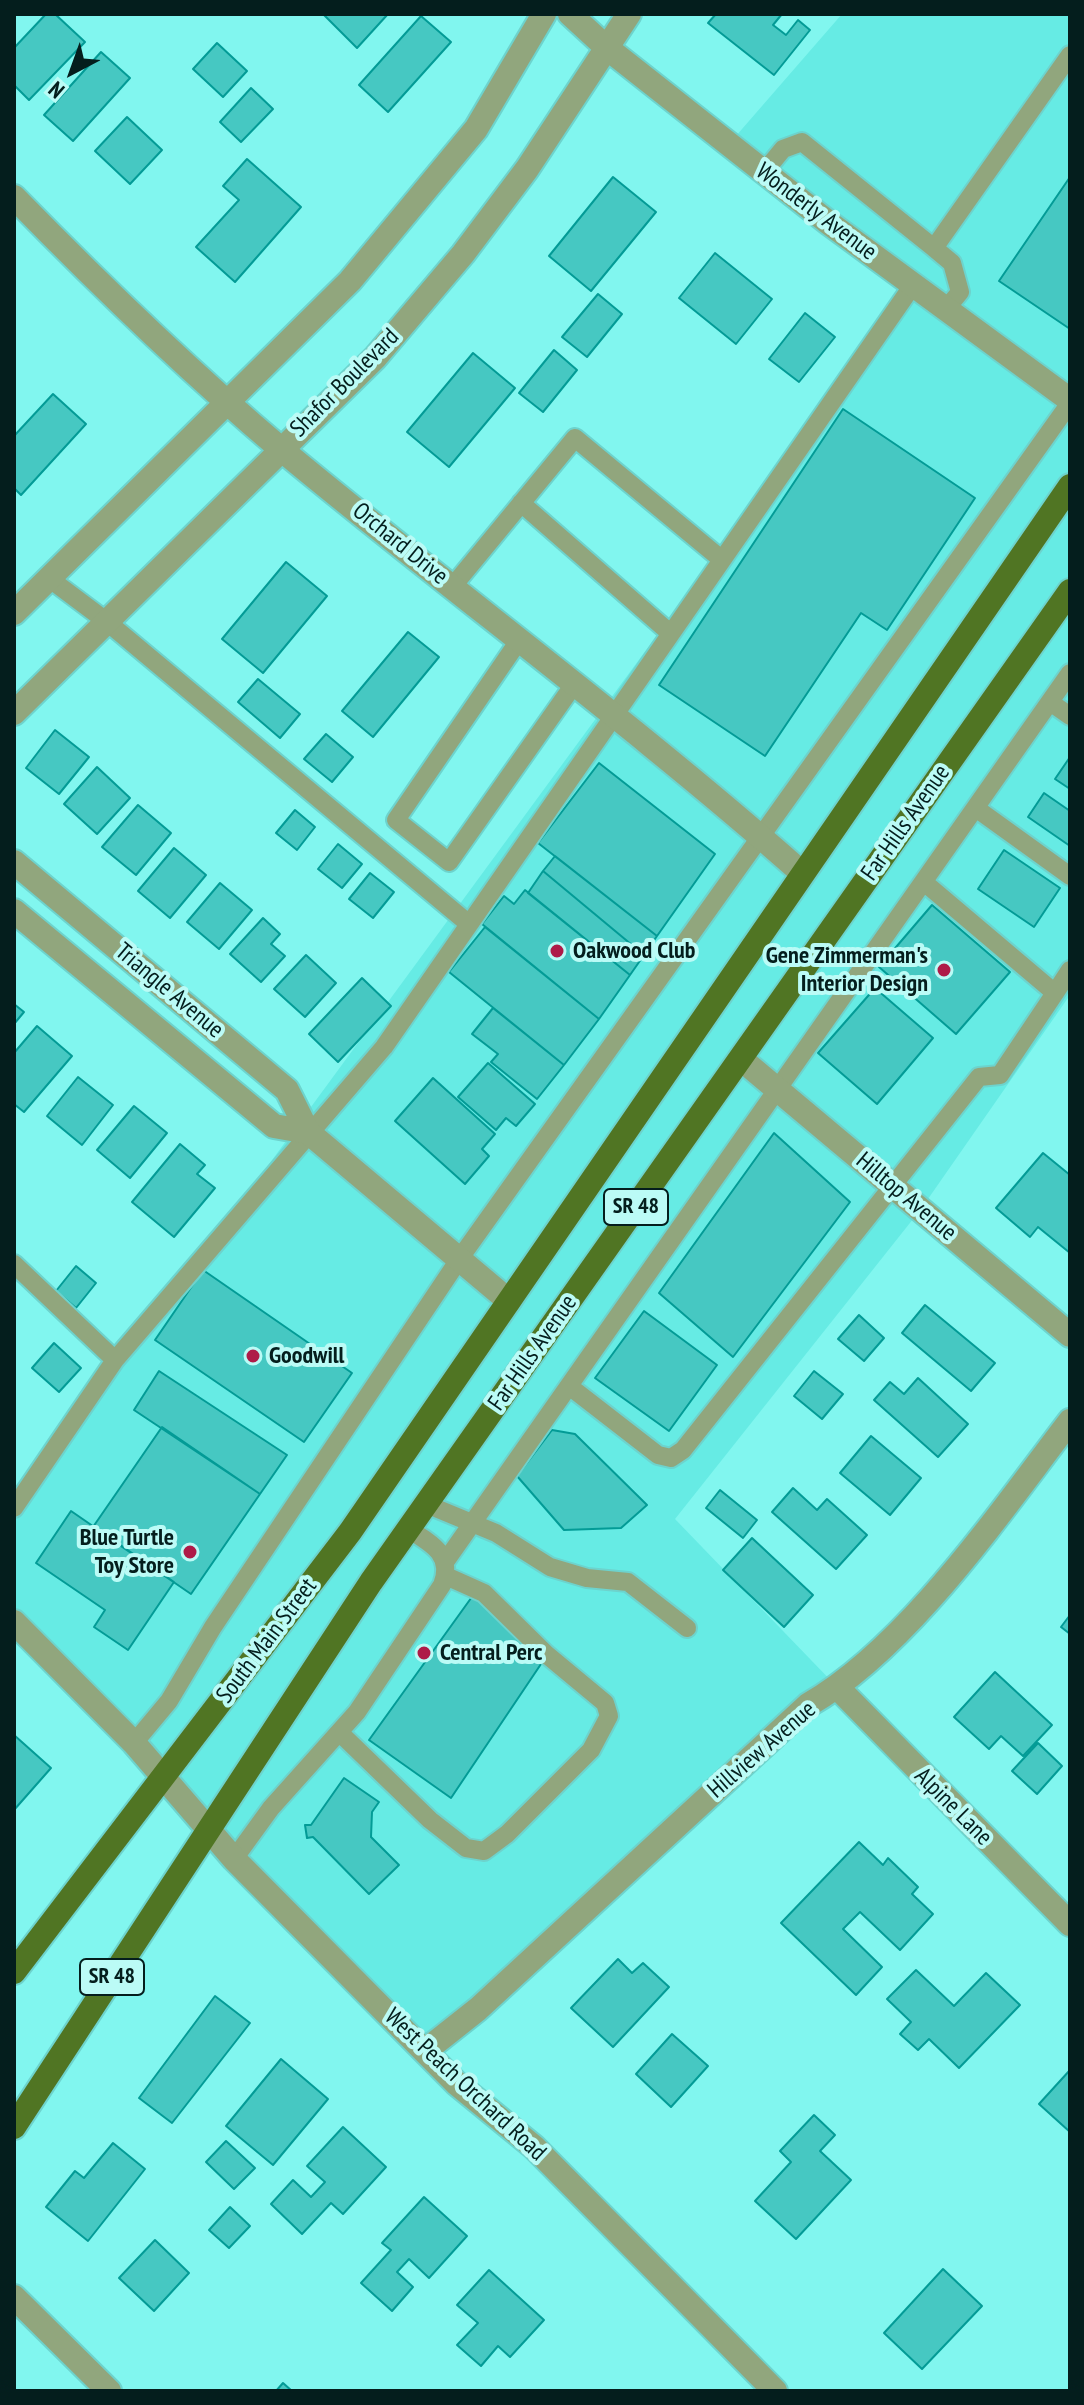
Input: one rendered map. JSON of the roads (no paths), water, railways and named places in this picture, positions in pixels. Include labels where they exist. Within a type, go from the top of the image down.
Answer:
[{"type":"main road","name":"Far Hills Avenue","points":[[509,1301],[1070,486]]},
{"type":"main road","name":"Far Hills Avenue","points":[[14,2127],[408,1529],[1070,591]]},
{"type":"main road","name":"South Main Street","points":[[14,1972],[162,1774],[350,1532],[509,1301]]},
{"type":"street","points":[[14,613],[350,281],[476,129],[544,14]]},
{"type":"street","name":"Wonderly Avenue","points":[[570,14],[607,48],[764,172],[1070,402]]},
{"type":"street","name":"Shafor Boulevard","points":[[14,713],[280,448],[375,358],[463,254],[527,169],[629,14]]},
{"type":"street","name":"Orchard Drive","points":[[14,197],[68,252],[280,448],[575,683],[802,873]]},
{"type":"street","name":"Triangle Avenue","points":[[14,862],[287,1090],[308,1132],[509,1301]]},
{"type":"street","name":"Triangle Avenue","points":[[14,911],[274,1126],[308,1132]]},
{"type":"street","name":"Hilltop Avenue","points":[[741,1059],[1070,1335]]},
{"type":"street","name":"Hillview Avenue","points":[[425,2051],[478,2009],[808,1705],[838,1688],[914,1615],[965,1557],[1070,1421]]},
{"type":"street","name":"West Peach Orchard Road","points":[[14,1622],[134,1743],[210,1827],[234,1859],[457,2084],[534,2147],[775,2391]]},
{"type":"street","name":"Alpine Lane","points":[[838,1688],[1070,1924]]},
{"type":"street","points":[[14,2297],[109,2391]]},
{"type":"lane","points":[[934,248],[1070,55]]},
{"type":"lane","points":[[764,172],[783,149],[802,142],[952,263],[960,292],[946,309]]},
{"type":"lane","points":[[14,1508],[115,1360],[384,1047],[913,285]]},
{"type":"lane","points":[[134,1743],[169,1701],[213,1627],[460,1258],[1070,402]]},
{"type":"lane","points":[[453,586],[575,438],[721,559]]},
{"type":"lane","points":[[521,503],[670,633]]},
{"type":"lane","points":[[50,579],[106,621],[469,924]]},
{"type":"lane","points":[[449,862],[396,820],[520,639]]},
{"type":"lane","points":[[234,1859],[271,1808],[340,1733],[409,1637],[472,1523],[1070,673]]},
{"type":"lane","points":[[419,882],[428,871],[449,862],[575,683]]},
{"type":"lane","points":[[1050,702],[1070,716]]},
{"type":"lane","points":[[977,809],[1070,876]]},
{"type":"lane","points":[[925,883],[1055,993]]},
{"type":"lane","points":[[569,1386],[658,1455],[671,1458],[683,1450],[979,1077],[1000,1075],[1070,970]]},
{"type":"lane","points":[[14,1264],[115,1360]]},
{"type":"lane","points":[[426,1504],[496,1533],[550,1567],[587,1578],[628,1582],[687,1628]]},
{"type":"lane","points":[[340,1733],[430,1820],[466,1848],[484,1851],[507,1834],[591,1750],[609,1716],[605,1703],[546,1654],[484,1593],[445,1569],[436,1546],[408,1529]]},
{"type":"place","name":"Oakwood Club","points":[[557,951]]},
{"type":"place","name":"Gene Zimmerman's Interior Design","points":[[944,970]]},
{"type":"place","name":"Goodwill","points":[[253,1356]]},
{"type":"place","name":"Blue Turtle Toy Store","points":[[190,1552]]},
{"type":"place","name":"Central Perc","points":[[424,1653]]}]
